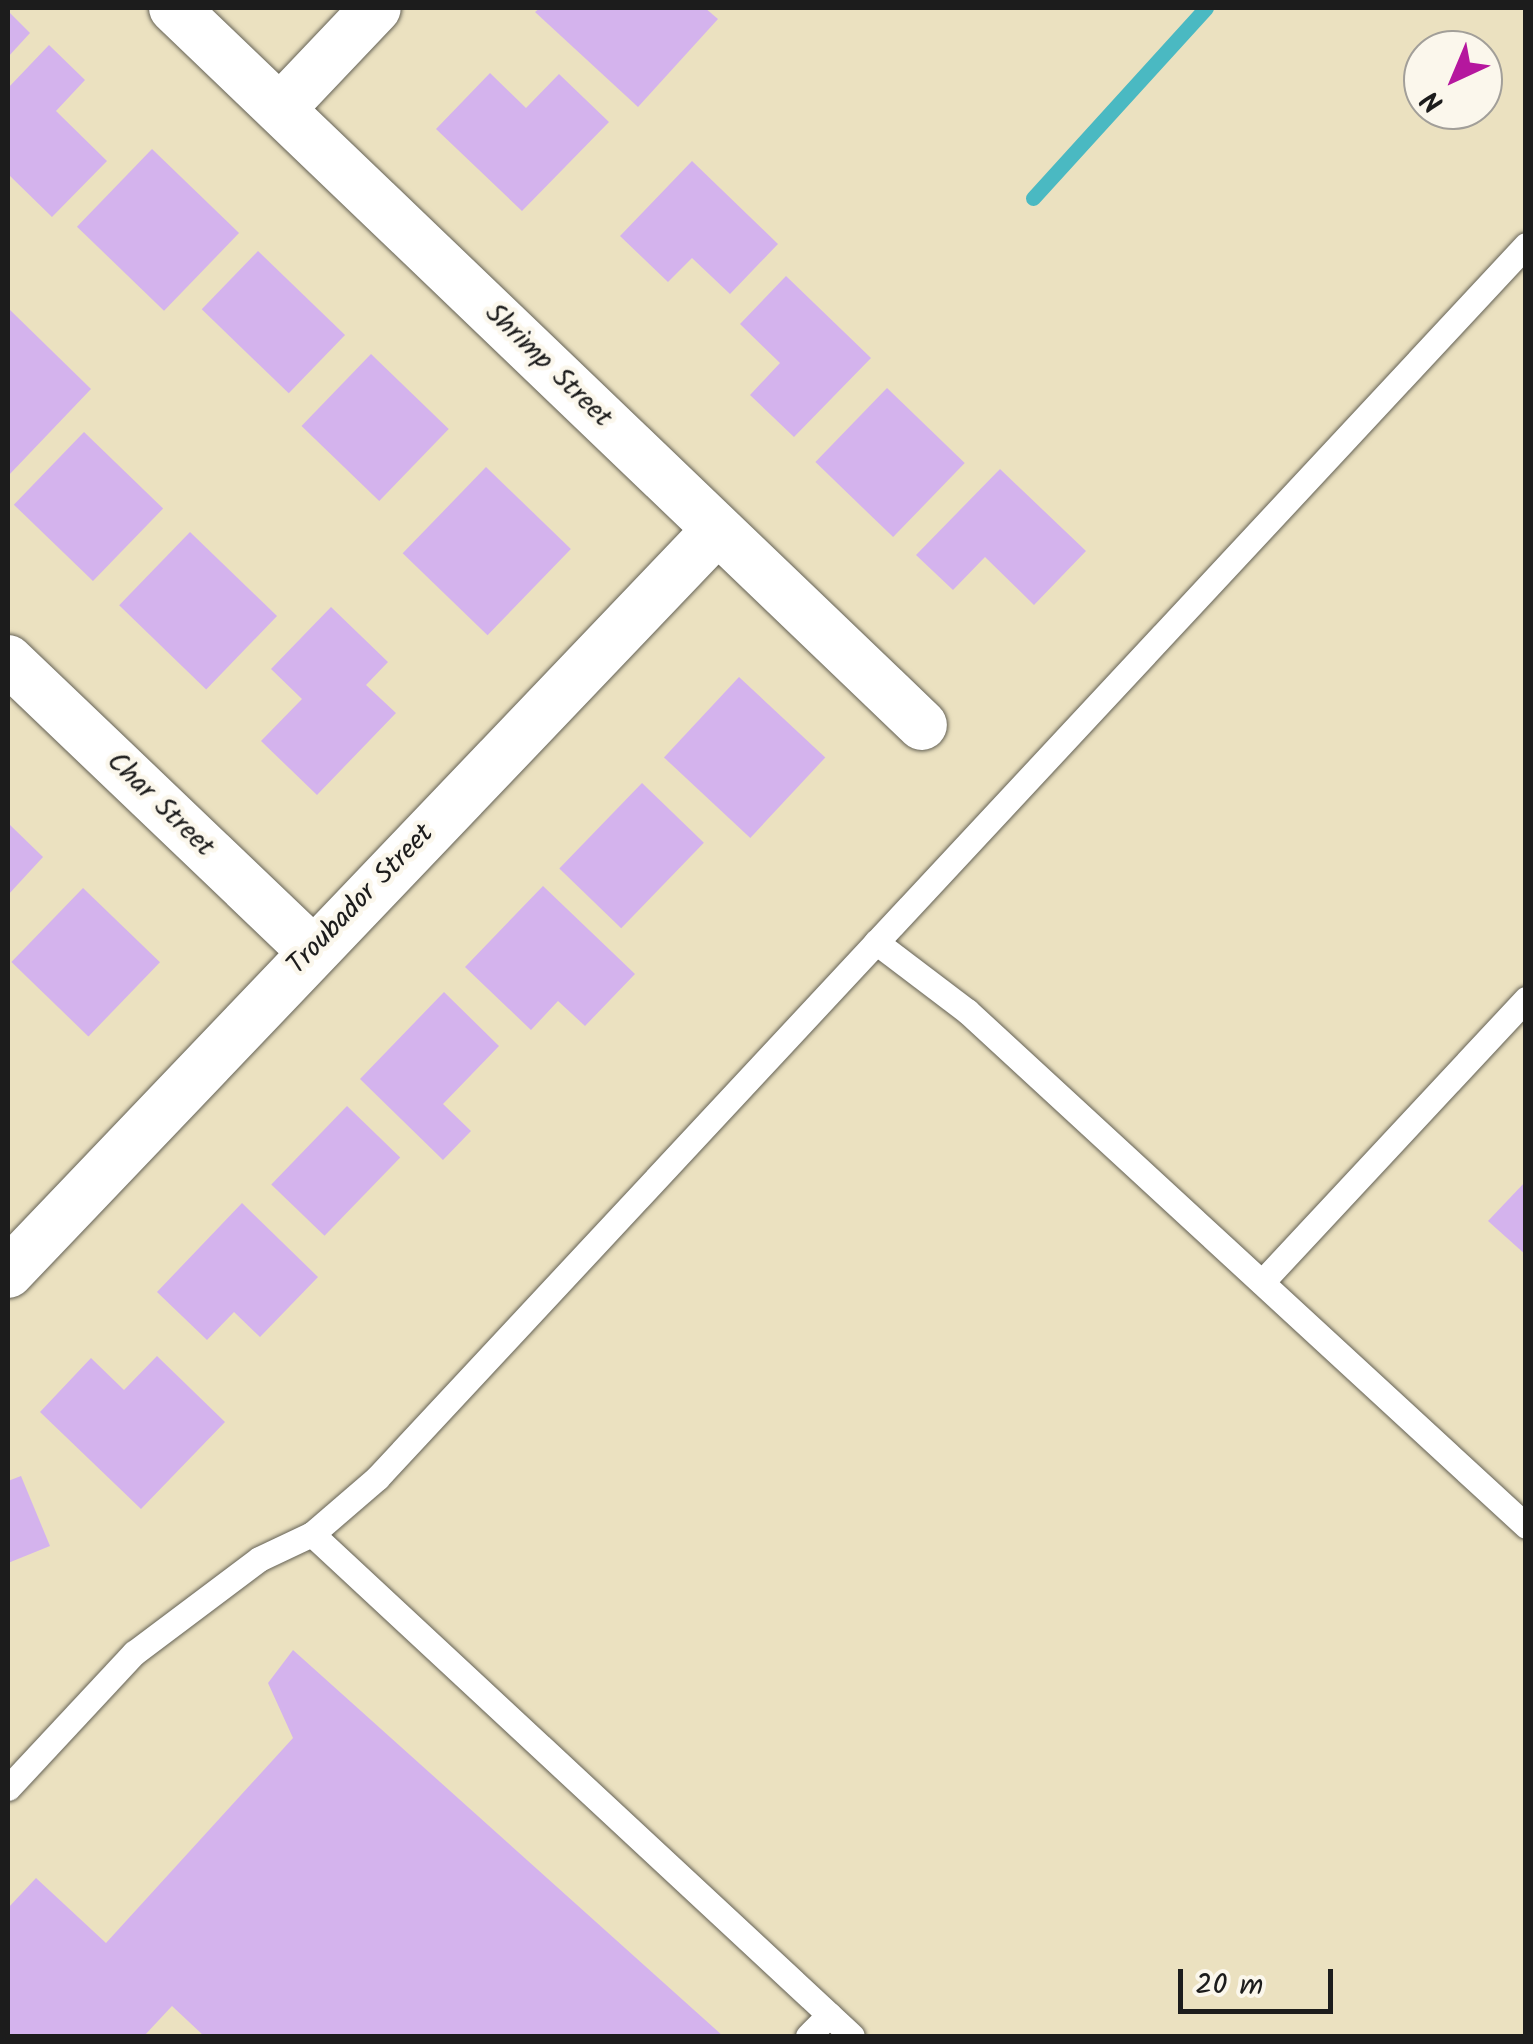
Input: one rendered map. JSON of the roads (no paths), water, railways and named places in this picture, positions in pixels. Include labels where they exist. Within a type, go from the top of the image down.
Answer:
[{"type":"street","name":"Shrimp Street","points":[[174,8],[922,725]]},
{"type":"street","points":[[280,109],[376,8]]},
{"type":"street","name":"Troubador Street","points":[[8,1273],[718,530]]},
{"type":"street","name":"Char Street","points":[[8,660],[313,951]]},
{"type":"lane","points":[[8,1788],[134,1653],[259,1560],[312,1534],[376,1478],[1526,245]]},
{"type":"lane","points":[[876,942],[967,1011],[1526,1526]]},
{"type":"lane","points":[[1262,1282],[1526,999]]},
{"type":"lane","points":[[312,1534],[852,2036]]},
{"type":"lane","points":[[808,2036],[829,2014]]},
{"type":"waterway","points":[[1033,198],[1206,8]]}]
